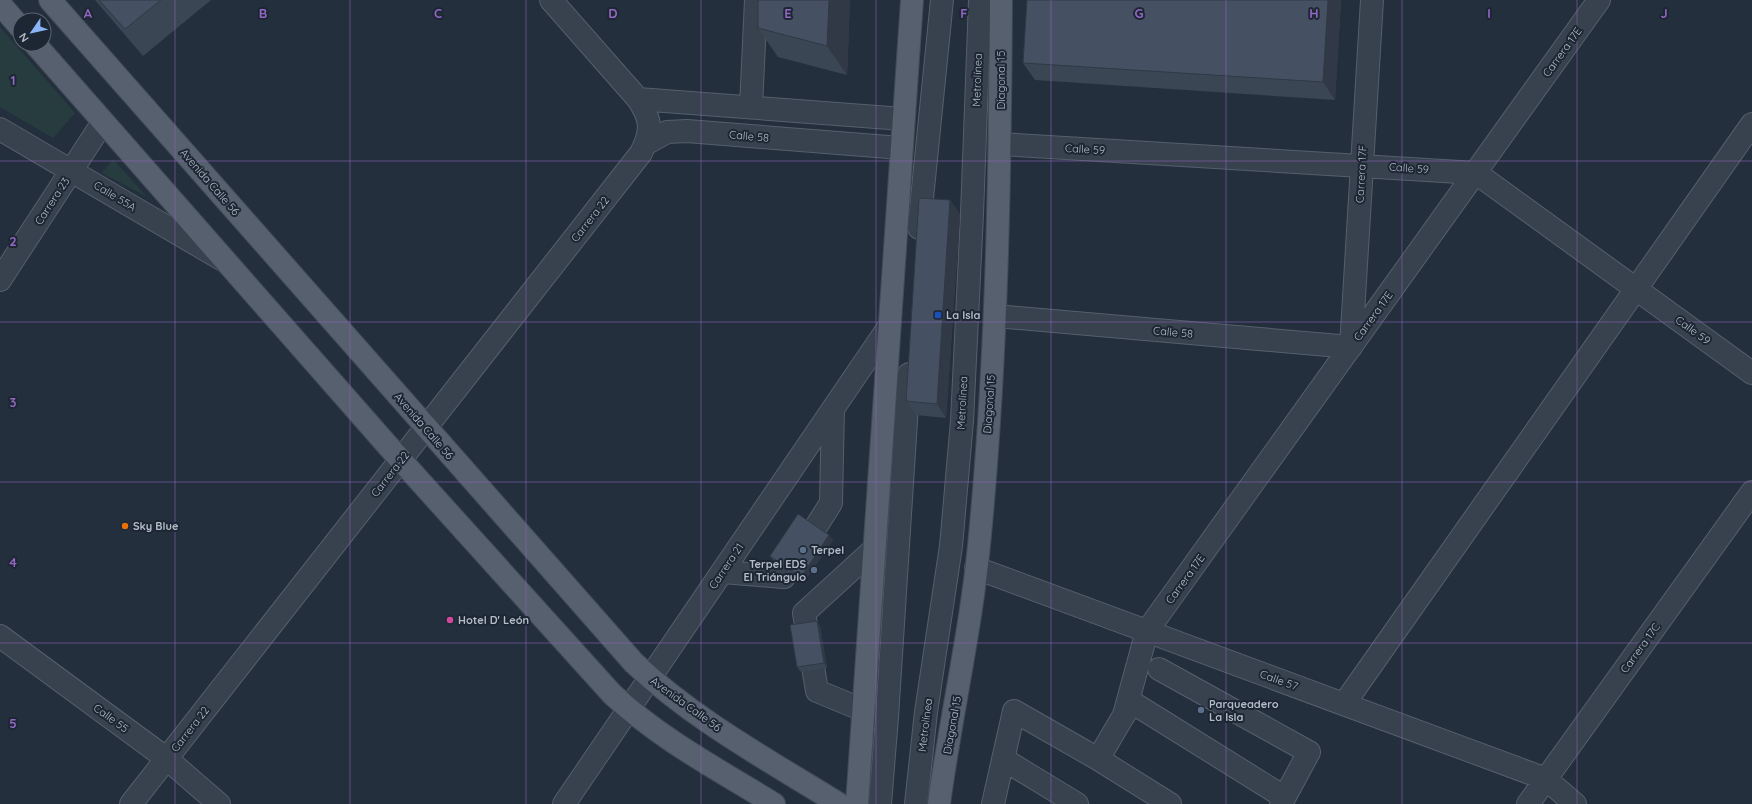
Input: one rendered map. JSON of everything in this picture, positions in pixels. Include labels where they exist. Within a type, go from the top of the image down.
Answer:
[{"type":"main road","name":"Avenida Calle 56","points":[[50,0],[623,651],[650,678],[668,693],[706,720],[840,804]]},
{"type":"main road","points":[[856,804],[912,0]]},
{"type":"main road","name":"Diagonal 15","points":[[939,804],[968,629],[980,535],[996,316],[1000,144],[1001,0]]},
{"type":"main road","points":[[0,4],[12,18]]},
{"type":"main road","points":[[42,52],[401,461],[584,665],[629,710],[660,734],[774,804]]},
{"type":"street","points":[[551,0],[638,99],[650,122],[647,143]]},
{"type":"street","points":[[751,107],[756,0]]},
{"type":"street","points":[[917,247],[942,0]]},
{"type":"street","name":"Metrolínea","points":[[916,804],[926,712],[951,546],[962,421],[980,0]]},
{"type":"street","name":"Carrera 17F","points":[[1351,347],[1372,0]]},
{"type":"street","name":"Carrera 17E","points":[[1147,631],[1599,0]]},
{"type":"street","points":[[638,99],[903,119]]},
{"type":"street","name":"Carrera 23","points":[[0,280],[103,122]]},
{"type":"street","points":[[1344,704],[1752,124]]},
{"type":"street","name":"Calle 55A","points":[[0,129],[229,264]]},
{"type":"street","name":"Calle 58","points":[[647,143],[667,132],[687,131],[901,148]]},
{"type":"street","name":"Carrera 22","points":[[131,804],[401,461],[641,153],[647,143]]},
{"type":"street","name":"Calle 59","points":[[1000,144],[1476,172],[1752,373]]},
{"type":"street","name":"Calle 58","points":[[996,316],[1351,347]]},
{"type":"street","name":"Carrera 21","points":[[564,804],[888,328]]},
{"type":"street","points":[[880,804],[910,356]]},
{"type":"street","points":[[723,572],[784,576],[831,502],[833,409]]},
{"type":"street","name":"Carrera 17C","points":[[1528,804],[1752,492]]},
{"type":"street","points":[[862,710],[817,691],[804,613],[873,550]]},
{"type":"street","name":"Calle 57","points":[[976,568],[1546,779],[1575,804]]},
{"type":"street","points":[[1129,709],[1147,631]]},
{"type":"street","name":"Calle 55","points":[[0,636],[167,759],[219,804]]},
{"type":"street","points":[[1098,759],[1129,709],[1178,643]]},
{"type":"street","points":[[1129,709],[1283,801],[1309,752],[1159,668]]},
{"type":"street","points":[[993,804],[1014,711],[1098,759],[1170,804]]},
{"type":"street","points":[[1003,759],[1077,804]]},
{"type":"green space","points":[[0,27],[12,41],[12,52],[22,52],[75,113],[53,138],[0,107]]},
{"type":"green space","points":[[113,159],[147,197],[102,173]]},
{"type":"building","points":[[99,0],[161,0],[125,29]]},
{"type":"building","points":[[758,0],[829,0],[827,46],[758,28]]},
{"type":"building","points":[[1027,0],[1328,0],[1323,82],[1023,63]]},
{"type":"building","name":"La Isla","points":[[919,198],[950,200],[937,404],[906,401]]},
{"type":"building","name":"Terpel","points":[[798,514],[829,535],[801,577],[770,556]]},
{"type":"building","points":[[817,621],[824,663],[797,667],[790,625]]},
{"type":"place","name":"La Isla","points":[[938,315]]},
{"type":"place","name":"Sky Blue","points":[[125,526]]},
{"type":"place","name":"Terpel","points":[[803,550]]},
{"type":"place","name":"Terpel EDS El Triángulo","points":[[814,570]]},
{"type":"place","name":"Hotel D' León","points":[[450,620]]},
{"type":"place","name":"Parqueadero La Isla","points":[[1201,710]]}]
